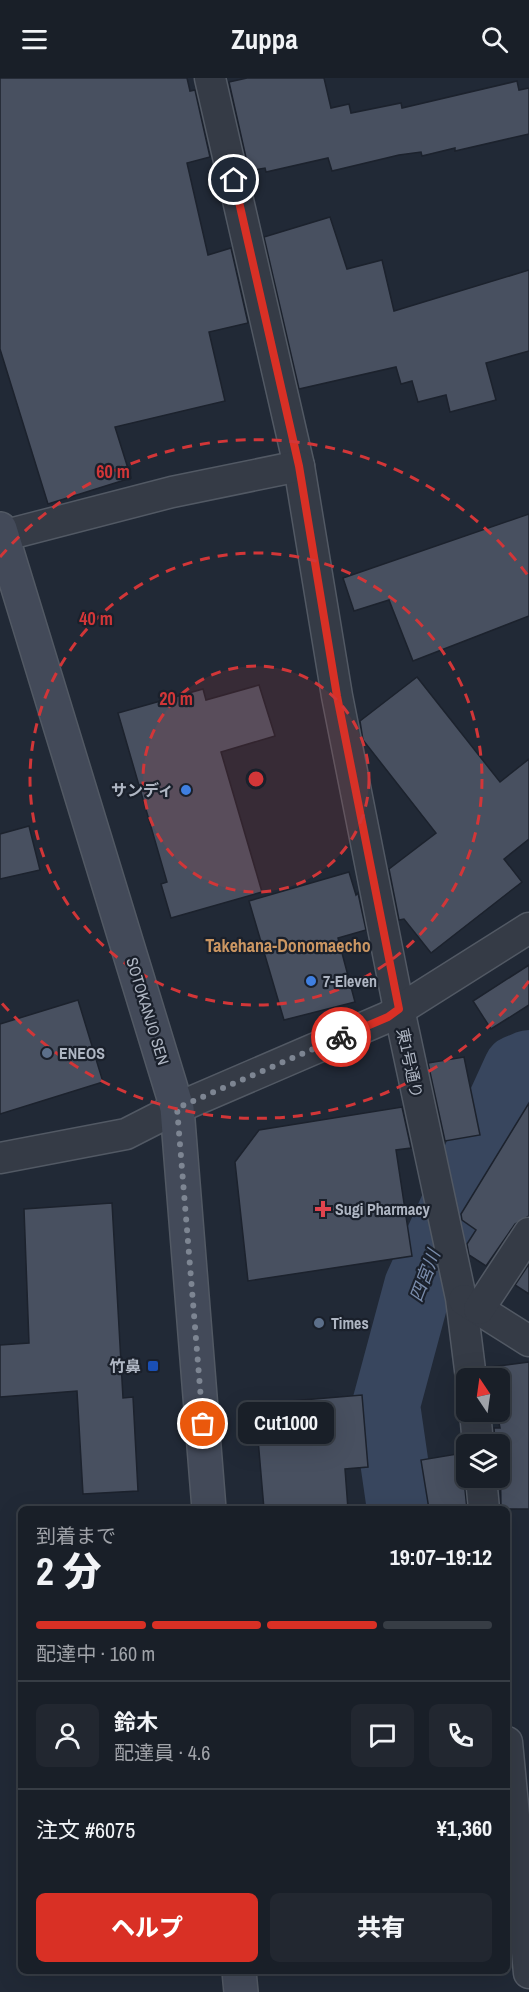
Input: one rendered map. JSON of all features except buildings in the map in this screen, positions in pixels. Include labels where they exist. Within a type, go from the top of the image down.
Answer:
[{"type":"street","name":"東1号通り","points":[[210,78],[299,466],[337,696],[399,1009],[470,1304],[471,1368]]},
{"type":"street","points":[[1,532],[172,492],[299,466]]},
{"type":"street","name":"SOTOKANJO SEN","points":[[1,532],[177,1108],[208,1506]]},
{"type":"street","points":[[0,1158],[126,1134],[177,1108],[388,1017],[529,928]]},
{"type":"street","points":[[529,1233],[470,1304],[529,1341]]},
{"type":"street","points":[[482,1488],[484,1506]]},
{"type":"street","points":[[510,1774],[529,1973]]},
{"type":"street","points":[[239,1974],[241,1992]]},
{"type":"waterway","name":"四宮川","points":[[401,1506],[386,1405],[418,1286],[517,1069],[529,1064]]},
{"type":"way so far","points":[[203,1424],[177,1108],[341,1037]]},
{"type":"place","name":"サンディ","points":[[186,790]]},
{"type":"place","name":"7-Eleven","points":[[311,981]]},
{"type":"place","name":"ENEOS","points":[[47,1053]]},
{"type":"place","name":"Sugi Pharmacy","points":[[323,1209]]},
{"type":"place","name":"Times","points":[[319,1323]]},
{"type":"place","name":"竹鼻","points":[[153,1366]]},
{"type":"place","name":"Cut1000","points":[[203,1424]]},
{"type":"district","name":"Takehana-Donomaecho","points":[[288,946]]},
{"type":"route","points":[[234,180],[299,466],[337,696],[399,1009],[388,1017],[341,1037]]}]
